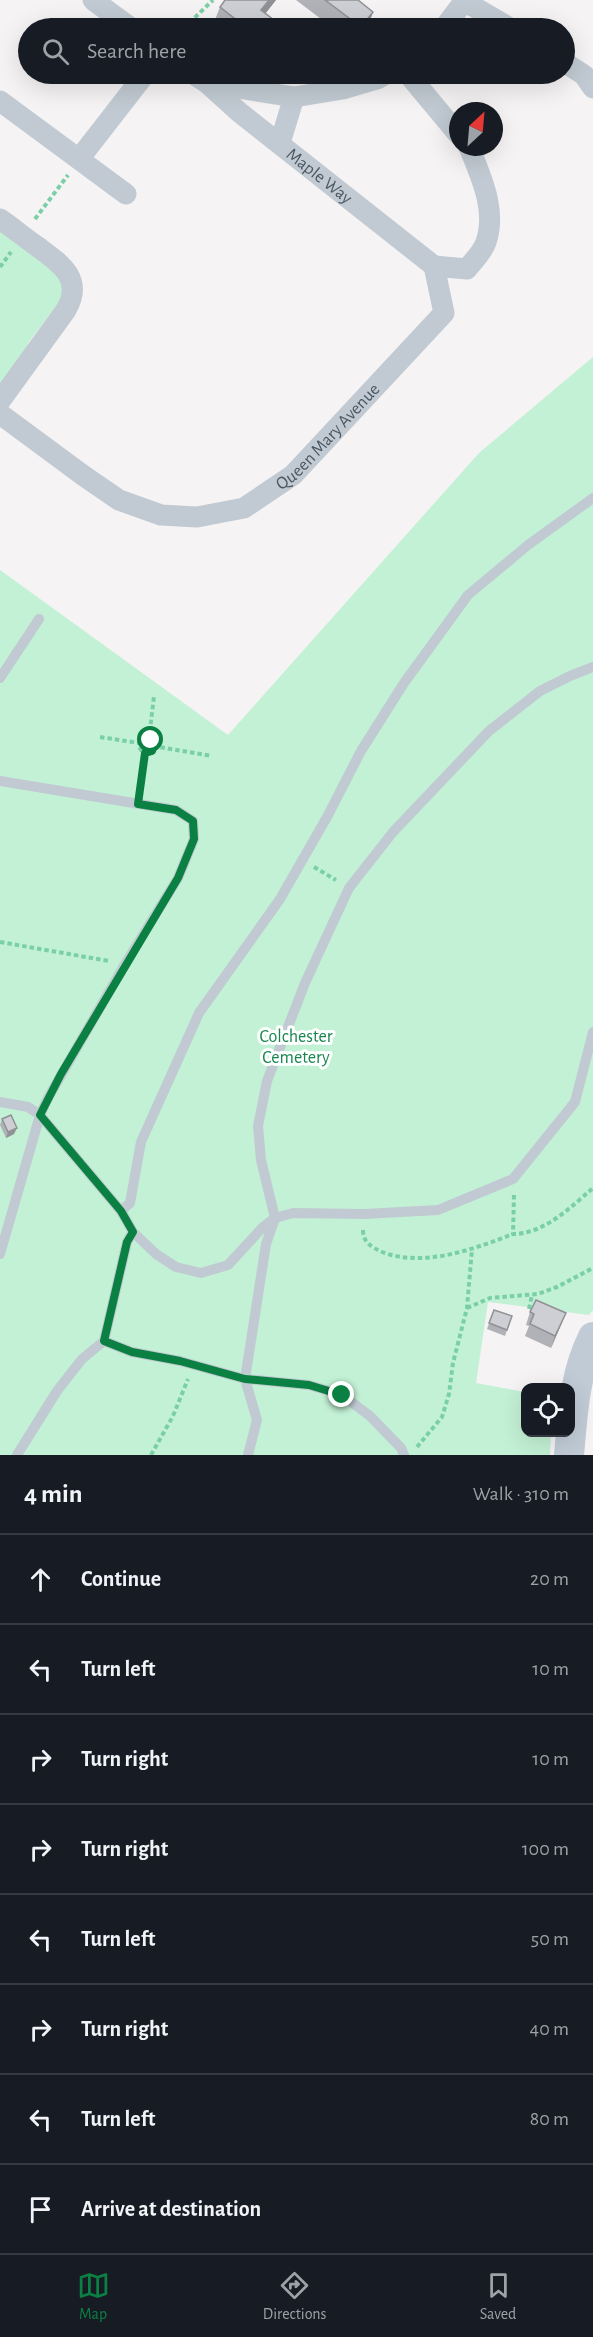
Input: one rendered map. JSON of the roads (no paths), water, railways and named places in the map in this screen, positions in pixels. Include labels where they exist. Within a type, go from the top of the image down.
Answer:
[{"type":"main road","points":[[569,1455],[577,1383],[583,1358],[593,1337]]},
{"type":"street","points":[[93,0],[117,18]]},
{"type":"street","points":[[452,18],[465,0],[494,18]]},
{"type":"street","points":[[575,69],[584,75],[593,88]]},
{"type":"street","points":[[79,159],[137,84]]},
{"type":"street","name":"Maple Way","points":[[207,84],[434,266]]},
{"type":"street","points":[[230,84],[294,97],[362,84]]},
{"type":"street","points":[[416,84],[449,123]]},
{"type":"street","points":[[280,143],[294,97]]},
{"type":"street","points":[[0,100],[126,194]]},
{"type":"street","points":[[434,266],[467,269],[486,244],[490,224],[489,204],[472,156]]},
{"type":"street","points":[[0,219],[66,269],[71,279],[73,299],[0,401]]},
{"type":"street","name":"Queen Mary Avenue","points":[[0,414],[119,500],[161,515],[197,517],[244,508],[293,475],[444,313],[434,266]]},
{"type":"lane","points":[[121,1211],[130,1203],[141,1142],[160,1095],[199,1013],[280,899],[361,751],[404,683],[468,595],[528,545],[593,498]]},
{"type":"lane","points":[[0,678],[39,619]]},
{"type":"lane","points":[[249,1455],[257,1420],[245,1379],[266,1244],[274,1218],[261,1160],[258,1126],[267,1081],[304,983],[349,888],[393,832],[489,731],[540,691],[593,667]]},
{"type":"lane","points":[[0,781],[176,810],[193,821],[194,839],[178,878],[125,964],[61,1074],[40,1115],[0,1254]]},
{"type":"lane","points":[[0,1102],[28,1107],[40,1115],[121,1211],[133,1232],[156,1254],[176,1267],[201,1273],[228,1265],[274,1218],[294,1212],[364,1214],[438,1210],[513,1179],[575,1102],[593,1032]]},
{"type":"lane","points":[[18,1455],[57,1391],[82,1359],[104,1341],[127,1242],[133,1232]]},
{"type":"lane","points":[[104,1341],[132,1352],[245,1379],[309,1385],[342,1395],[370,1416],[401,1448],[404,1455]]},
{"type":"park label","name":"Colchester Cemetery","points":[[296,1046]]}]
